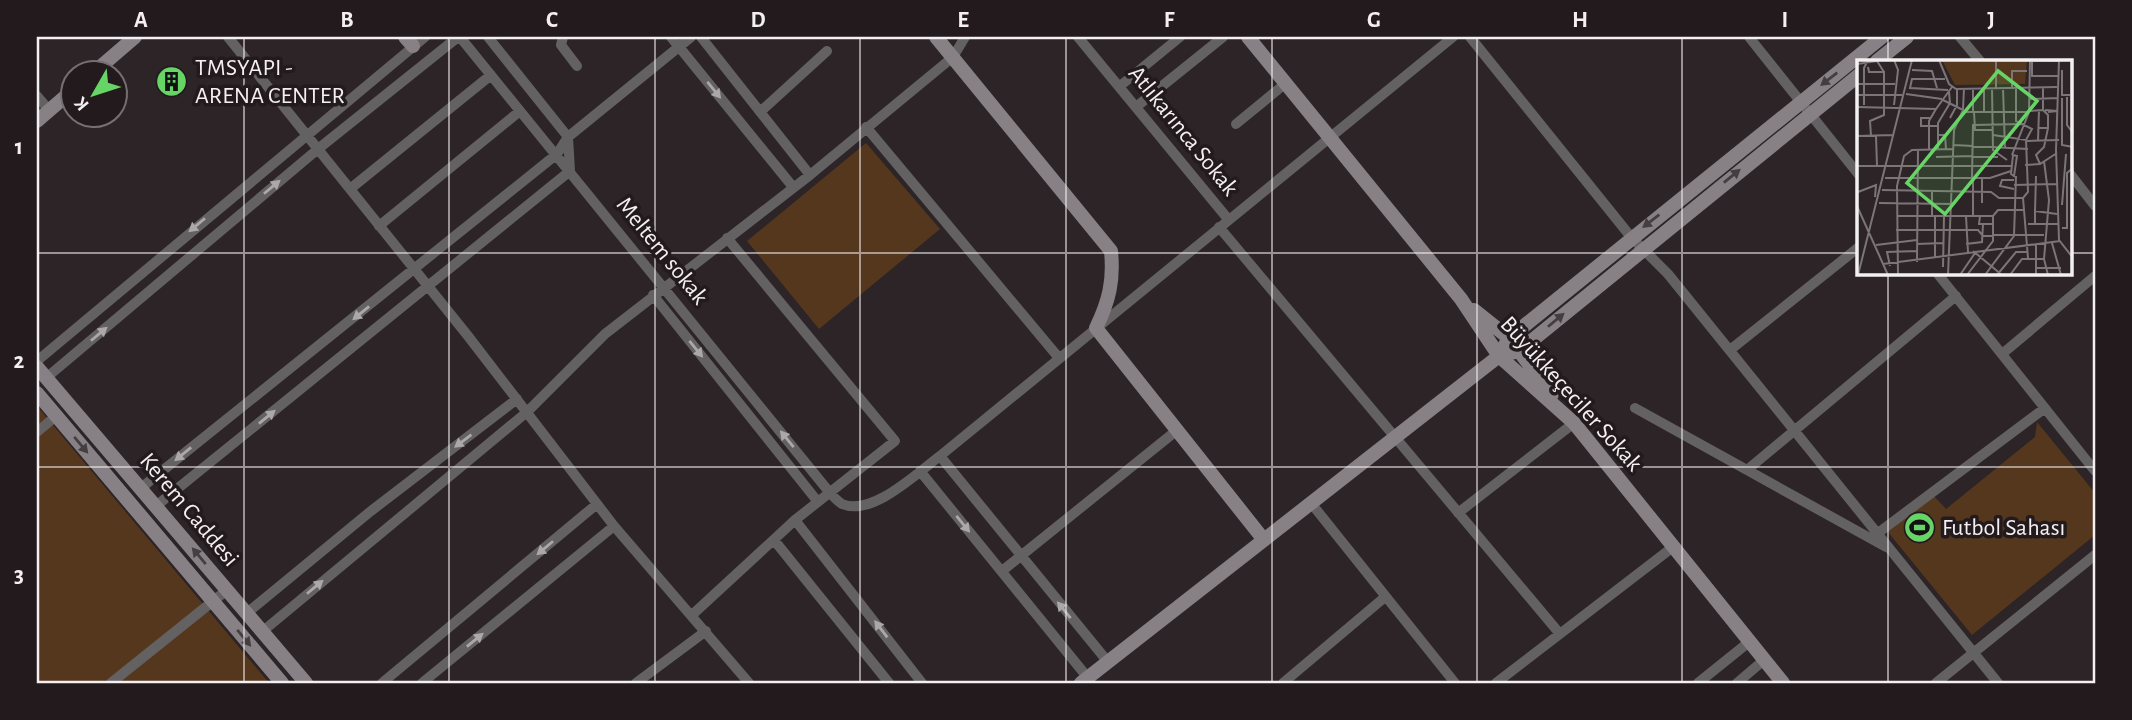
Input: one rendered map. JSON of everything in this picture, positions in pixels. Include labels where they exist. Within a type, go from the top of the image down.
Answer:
[{"type":"street","points":[[108,60],[135,37]]},
{"type":"street","points":[[228,37],[517,399],[614,526],[749,683]]},
{"type":"street","points":[[37,361],[409,42],[425,37]]},
{"type":"street","points":[[42,372],[459,37]]},
{"type":"street","name":"Meltem sokak","points":[[459,37],[557,153],[830,493]]},
{"type":"street","points":[[156,506],[570,172],[568,137],[488,37]]},
{"type":"street","points":[[563,37],[561,45],[577,66]]},
{"type":"street","points":[[671,37],[793,187]]},
{"type":"street","points":[[141,488],[415,270],[557,153],[568,137],[691,37]]},
{"type":"street","points":[[701,37],[810,175]]},
{"type":"street","points":[[936,37],[1111,251],[1114,276],[1108,303],[1096,328]]},
{"type":"street","points":[[262,631],[527,412],[605,334],[810,175],[953,57],[965,37]]},
{"type":"street","name":"Atlıkarınca Sokak","points":[[1078,37],[1228,219]]},
{"type":"street","points":[[1119,86],[1180,37]]},
{"type":"street","points":[[1136,107],[1223,37]]},
{"type":"street","name":"Büyükkeçeciler Sokak","points":[[1248,37],[1461,299],[1499,356],[1574,424],[1783,683]]},
{"type":"street","points":[[830,493],[842,504],[856,506],[874,502],[920,471],[1453,37]]},
{"type":"street","points":[[1470,37],[1631,237],[1668,274],[1998,683]]},
{"type":"street","points":[[1749,37],[1857,173]]},
{"type":"street","points":[[920,471],[1002,571],[1085,680],[1499,356],[1509,338],[1882,37]]},
{"type":"street","points":[[1878,60],[1908,37]]},
{"type":"street","points":[[1960,37],[1979,60]]},
{"type":"street","points":[[760,112],[827,51]]},
{"type":"street","points":[[350,189],[491,75]]},
{"type":"street","points":[[1499,356],[1519,351],[1857,77]]},
{"type":"street","points":[[1236,124],[1286,83]]},
{"type":"street","points":[[37,96],[49,110]]},
{"type":"street","points":[[37,121],[60,101]]},
{"type":"street","points":[[379,226],[520,111]]},
{"type":"street","points":[[866,127],[1059,358]]},
{"type":"street","points":[[2072,176],[2095,206]]},
{"type":"street","points":[[1219,227],[1560,634]]},
{"type":"street","points":[[692,615],[795,520],[895,441],[727,238]]},
{"type":"street","points":[[1730,350],[1857,249]]},
{"type":"street","points":[[1939,275],[2095,471]]},
{"type":"street","points":[[2002,354],[2095,276]]},
{"type":"street","name":"Meltem sokak","points":[[653,295],[818,502]]},
{"type":"street","points":[[1746,470],[1956,296]]},
{"type":"street","points":[[1458,513],[1574,424],[1509,338],[1461,299]]},
{"type":"street","points":[[1096,328],[1264,540]]},
{"type":"street","name":"Kerem Caddesi","points":[[42,372],[306,683]]},
{"type":"street","name":"Kerem Caddesi","points":[[37,393],[282,683]]},
{"type":"street","points":[[247,613],[371,511],[517,399]]},
{"type":"street","points":[[1635,408],[1892,551]]},
{"type":"street","points":[[1878,533],[2045,408]]},
{"type":"street","points":[[37,432],[56,416]]},
{"type":"street","points":[[1002,571],[1176,431]]},
{"type":"street","points":[[940,456],[1108,663]]},
{"type":"street","points":[[1311,503],[1454,683]]},
{"type":"street","points":[[382,683],[597,504]]},
{"type":"street","points":[[795,520],[922,683]]},
{"type":"street","points":[[422,683],[614,526]]},
{"type":"street","points":[[774,540],[889,683]]},
{"type":"street","points":[[1496,683],[1673,547]]},
{"type":"street","points":[[1936,683],[2095,555]]},
{"type":"street","points":[[111,683],[227,590]]},
{"type":"street","points":[[1283,683],[1385,597]]},
{"type":"street","points":[[636,683],[706,631]]},
{"type":"street","points":[[1698,683],[1749,642]]},
{"type":"street","points":[[1737,683],[1764,660]]},
{"type":"shaded area","points":[[866,143],[940,229],[819,329],[747,241]]},
{"type":"shaded area","points":[[37,406],[269,683],[37,683]]},
{"type":"shaded area","points":[[2037,422],[2095,493],[2095,535],[1972,635],[1888,532],[1934,496],[1946,509],[2035,437]]},
{"type":"place","name":"TMSYAPI - ARENA CENTER","points":[[172,82]]},
{"type":"place","name":"Futbol Sahası","points":[[1919,528]]}]
